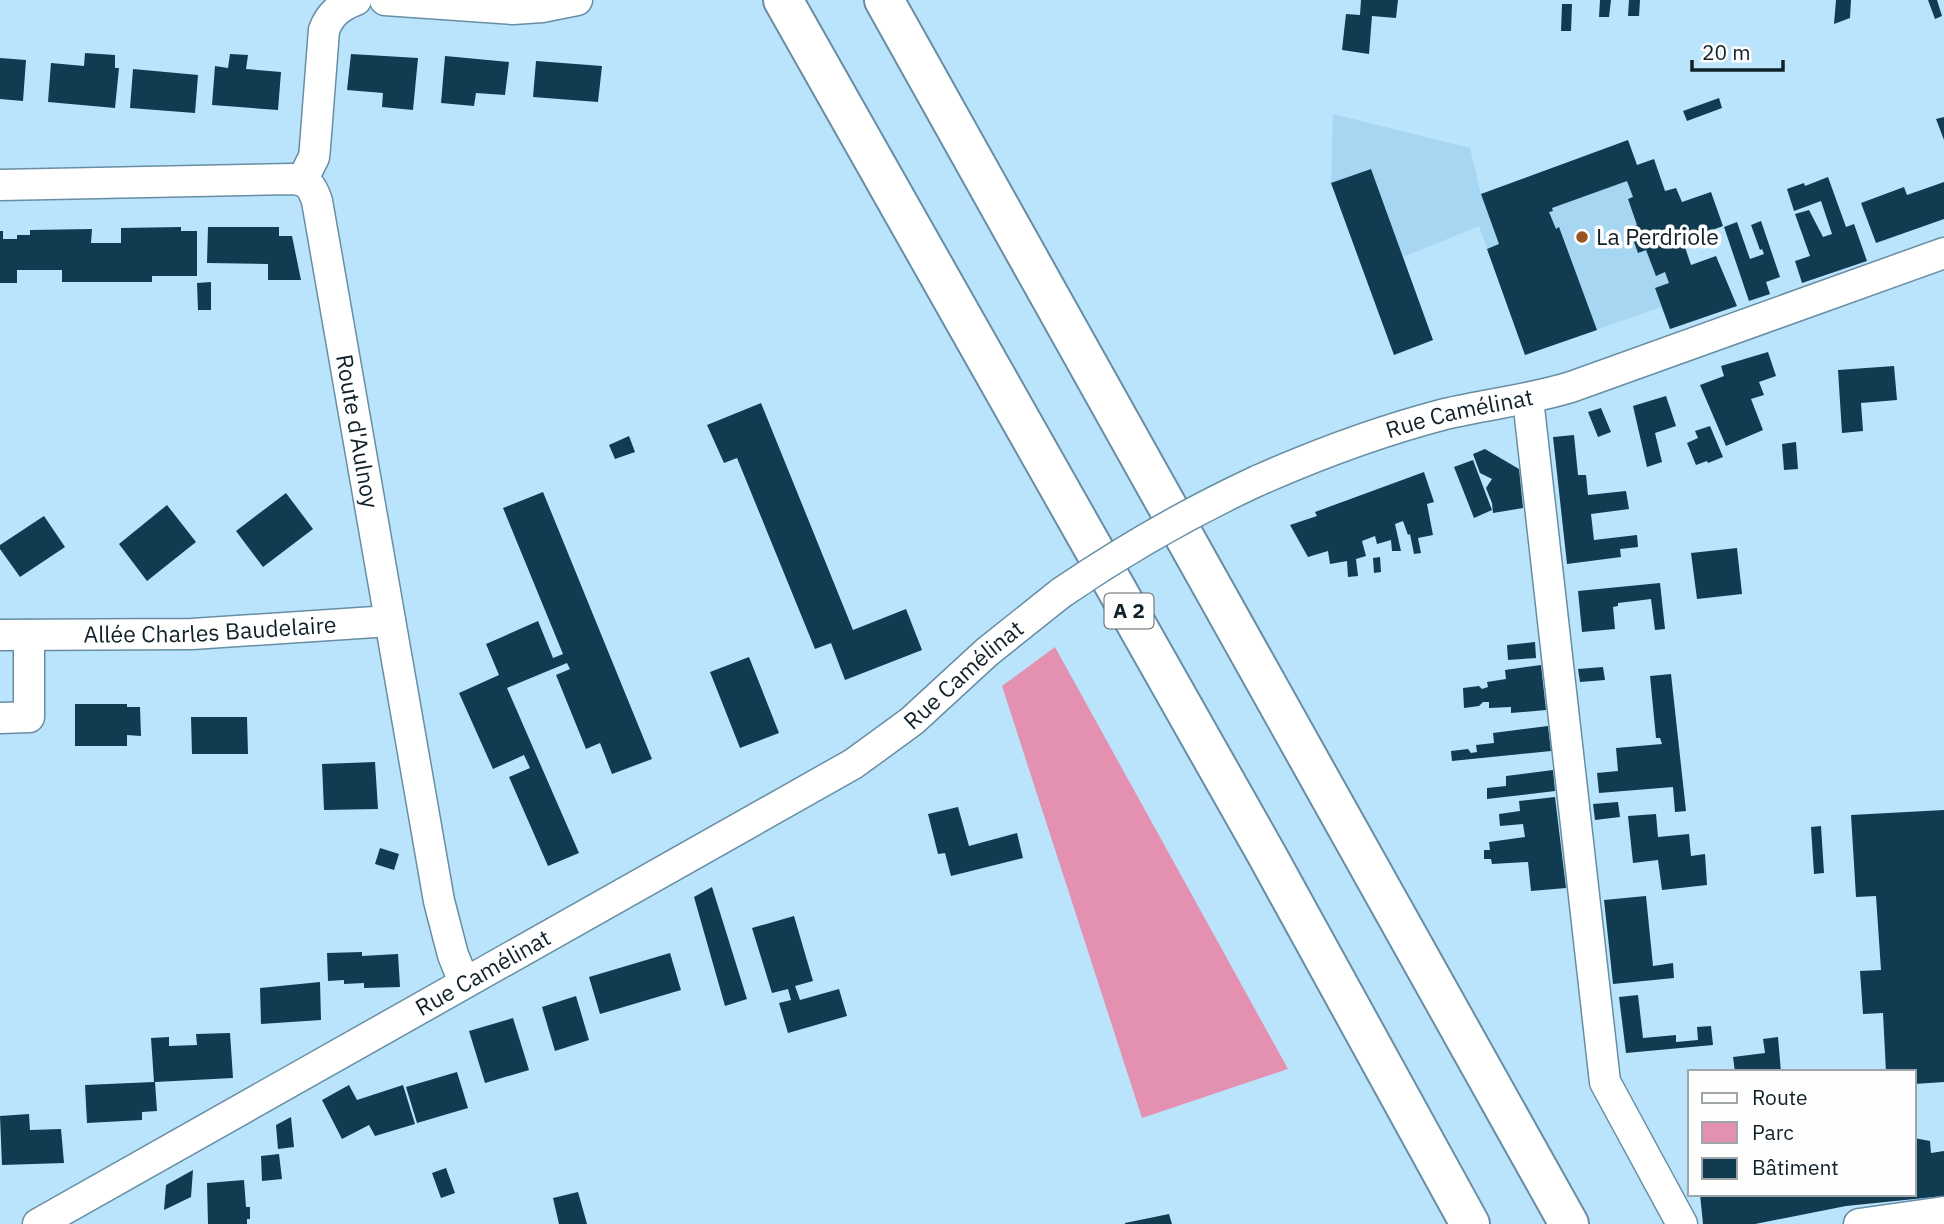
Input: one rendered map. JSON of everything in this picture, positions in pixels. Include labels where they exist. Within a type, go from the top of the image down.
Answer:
[{"type":"highway","name":"A 2","points":[[783,0],[1267,855],[1470,1224]]},
{"type":"highway","points":[[884,0],[1569,1224]]},
{"type":"street","points":[[0,185],[303,179],[316,147],[324,30],[332,14],[356,0]]},
{"type":"street","points":[[385,0],[513,9],[577,0]]},
{"type":"street","name":"Route d'Aulnoy","points":[[303,179],[310,184],[317,201],[439,901],[453,955],[464,982]]},
{"type":"street","name":"Rue Camélinat","points":[[38,1224],[464,982],[799,796],[874,750],[912,721],[987,652],[1062,593],[1154,532],[1188,513],[1257,481],[1385,430],[1571,387],[1944,253]]},
{"type":"street","points":[[1528,399],[1605,1082],[1682,1224]]},
{"type":"street","name":"Allée Charles Baudelaire","points":[[0,718],[29,717],[14,635],[192,634],[390,621]]},
{"type":"street","points":[[1859,1224],[1944,1212]]},
{"type":"shaded area","name":"La Perdriole","points":[[1333,114],[1470,148],[1481,194],[1628,140],[1637,165],[1654,159],[1709,316],[1670,329],[1661,307],[1525,355],[1479,226],[1403,257],[1433,340],[1394,355],[1331,183]]},
{"type":"green space","points":[[1055,647],[1288,1069],[1142,1118],[1002,686]]},
{"type":"building","points":[[1361,0],[1398,0],[1396,18],[1372,16],[1369,54],[1342,50],[1346,14],[1360,15]]},
{"type":"building","points":[[1600,0],[1611,0],[1609,17],[1599,17]]},
{"type":"building","points":[[1629,0],[1640,0],[1639,16],[1628,16]]},
{"type":"building","points":[[1836,0],[1851,0],[1850,18],[1834,24]]},
{"type":"building","points":[[1928,0],[1937,0],[1942,16],[1935,19]]},
{"type":"building","points":[[1562,4],[1572,4],[1571,31],[1561,31]]},
{"type":"building","points":[[85,53],[115,55],[115,68],[119,68],[115,108],[48,102],[51,63],[84,66]]},
{"type":"building","points":[[230,54],[248,55],[246,69],[281,72],[278,110],[212,105],[215,66],[228,68]]},
{"type":"building","points":[[351,54],[418,58],[413,110],[382,107],[383,93],[347,90]]},
{"type":"building","points":[[445,56],[509,62],[505,95],[476,93],[474,106],[441,103]]},
{"type":"building","points":[[0,58],[26,60],[23,101],[0,99]]},
{"type":"building","points":[[536,61],[602,66],[598,102],[533,97]]},
{"type":"building","points":[[133,69],[198,75],[195,113],[130,108]]},
{"type":"building","points":[[1719,98],[1722,108],[1687,121],[1683,111]]},
{"type":"building","points":[[1944,117],[1944,140],[1936,119]]},
{"type":"building","points":[[1628,140],[1637,165],[1654,159],[1665,191],[1676,188],[1682,202],[1711,192],[1723,226],[1683,241],[1691,265],[1716,256],[1737,306],[1670,329],[1655,288],[1669,283],[1665,272],[1656,276],[1646,250],[1638,253],[1629,228],[1637,225],[1628,199],[1633,197],[1627,181],[1552,208],[1553,211],[1549,212],[1556,229],[1559,227],[1597,330],[1525,355],[1487,249],[1499,244],[1481,194]]},
{"type":"building","points":[[1371,169],[1433,340],[1394,355],[1331,183]]},
{"type":"building","points":[[1828,177],[1846,227],[1854,224],[1867,261],[1802,283],[1795,261],[1810,256],[1795,214],[1809,210],[1823,237],[1832,234],[1821,201],[1794,211],[1787,189],[1804,183],[1805,186]]},
{"type":"building","points":[[1944,182],[1944,219],[1876,243],[1861,203],[1904,187],[1907,195]]},
{"type":"building","points":[[1761,221],[1780,277],[1766,282],[1770,294],[1749,301],[1724,227],[1737,222],[1750,259],[1764,254],[1751,225]]},
{"type":"building","points":[[181,227],[181,231],[197,231],[197,276],[152,276],[152,282],[62,282],[62,270],[17,270],[17,283],[0,283],[0,231],[3,231],[3,239],[17,239],[17,235],[30,235],[30,230],[92,229],[91,243],[121,243],[121,228]]},
{"type":"building","points":[[208,227],[279,227],[279,236],[292,236],[301,280],[268,280],[268,264],[207,263]]},
{"type":"building","points":[[211,282],[211,310],[198,310],[197,283]]},
{"type":"building","points":[[1768,352],[1776,376],[1759,382],[1764,395],[1751,399],[1763,430],[1726,446],[1700,385],[1724,376],[1721,366]]},
{"type":"building","points":[[1894,366],[1897,400],[1861,403],[1863,431],[1842,433],[1838,370]]},
{"type":"building","points":[[1666,396],[1676,426],[1655,433],[1662,462],[1647,467],[1633,406]]},
{"type":"building","points":[[761,403],[853,630],[906,609],[922,650],[845,680],[831,643],[815,649],[737,458],[724,463],[707,425]]},
{"type":"building","points":[[1601,408],[1611,432],[1598,437],[1588,412]]},
{"type":"building","points":[[1710,426],[1723,457],[1696,465],[1687,443],[1698,438],[1695,431]]},
{"type":"building","points":[[1574,435],[1578,475],[1586,475],[1588,495],[1626,491],[1629,509],[1591,514],[1594,540],[1637,535],[1638,547],[1620,549],[1621,557],[1567,564],[1553,437]]},
{"type":"building","points":[[629,436],[635,452],[615,459],[609,445]]},
{"type":"building","points":[[1796,442],[1798,469],[1784,470],[1782,444]]},
{"type":"building","points":[[1485,449],[1519,469],[1523,508],[1493,513],[1486,488],[1492,479],[1480,473],[1473,454]]},
{"type":"building","points":[[1473,460],[1492,510],[1474,518],[1454,467]]},
{"type":"building","points":[[1424,472],[1434,502],[1427,504],[1433,535],[1418,538],[1421,553],[1414,554],[1410,534],[1408,535],[1403,521],[1395,524],[1401,551],[1392,551],[1391,540],[1377,544],[1375,536],[1362,541],[1366,556],[1356,559],[1358,576],[1348,577],[1347,561],[1330,564],[1328,551],[1308,557],[1290,525],[1317,516],[1315,512]]},
{"type":"building","points":[[543,492],[652,759],[612,774],[600,743],[586,749],[556,675],[570,669],[567,663],[507,688],[579,853],[548,866],[509,777],[530,768],[524,755],[493,769],[459,693],[499,675],[486,644],[538,621],[553,658],[563,654],[503,508]]},
{"type":"building","points":[[286,493],[313,529],[263,567],[236,531]]},
{"type":"building","points":[[167,505],[196,542],[147,581],[119,544]]},
{"type":"building","points":[[44,516],[65,547],[20,577],[0,549],[0,545]]},
{"type":"building","points":[[1737,548],[1742,594],[1697,599],[1691,553]]},
{"type":"building","points":[[1380,557],[1381,572],[1374,573],[1373,558]]},
{"type":"building","points":[[1660,583],[1665,629],[1655,630],[1651,599],[1618,603],[1618,606],[1613,607],[1615,629],[1582,632],[1578,591]]},
{"type":"building","points":[[1535,642],[1536,658],[1508,660],[1507,645]]},
{"type":"building","points":[[749,657],[779,733],[740,748],[710,672]]},
{"type":"building","points":[[1541,665],[1546,710],[1511,713],[1511,707],[1489,708],[1489,702],[1464,708],[1463,688],[1479,686],[1482,689],[1488,687],[1487,682],[1506,679],[1505,670]]},
{"type":"building","points":[[1603,667],[1605,680],[1580,682],[1578,669]]},
{"type":"building","points":[[1671,674],[1686,811],[1675,812],[1673,787],[1599,793],[1597,773],[1618,771],[1616,748],[1662,744],[1660,738],[1656,738],[1650,676]]},
{"type":"building","points":[[75,704],[127,704],[127,707],[140,707],[141,736],[127,735],[127,746],[75,746]]},
{"type":"building","points":[[191,717],[247,717],[248,754],[192,754]]},
{"type":"building","points":[[1548,726],[1551,751],[1452,761],[1451,751],[1468,749],[1471,753],[1477,752],[1476,745],[1494,743],[1493,733]]},
{"type":"building","points":[[375,762],[378,809],[324,810],[322,764]]},
{"type":"building","points":[[1553,770],[1555,791],[1487,799],[1487,788],[1506,786],[1506,776]]},
{"type":"building","points":[[1555,797],[1566,888],[1531,891],[1528,862],[1492,864],[1491,859],[1484,859],[1484,850],[1490,850],[1489,842],[1525,837],[1523,824],[1500,826],[1499,814],[1520,811],[1519,801]]},
{"type":"building","points":[[1618,802],[1620,817],[1595,820],[1593,804]]},
{"type":"building","points":[[958,807],[969,846],[1017,833],[1023,858],[951,876],[945,853],[938,854],[928,814]]},
{"type":"building","points":[[1944,810],[1944,1082],[1916,1084],[1916,1070],[1886,1070],[1883,1013],[1863,1014],[1860,971],[1881,970],[1876,896],[1856,897],[1851,815]]},
{"type":"building","points":[[1656,814],[1658,837],[1689,834],[1691,856],[1705,854],[1707,885],[1662,890],[1658,860],[1633,863],[1628,816]]},
{"type":"building","points":[[1821,826],[1824,873],[1814,874],[1811,827]]},
{"type":"building","points":[[380,848],[399,854],[394,870],[375,864]]},
{"type":"building","points":[[712,887],[747,999],[725,1006],[694,897]]},
{"type":"building","points":[[1646,896],[1653,966],[1673,963],[1674,978],[1613,984],[1604,900]]},
{"type":"building","points":[[794,916],[813,981],[795,986],[800,1000],[839,989],[847,1016],[788,1033],[779,1003],[791,1000],[788,989],[772,993],[752,928]]},
{"type":"building","points":[[362,952],[362,956],[398,954],[400,987],[364,988],[364,983],[344,984],[344,980],[328,981],[327,953]]},
{"type":"building","points":[[670,953],[681,990],[600,1014],[589,977]]},
{"type":"building","points":[[320,982],[321,1020],[261,1024],[260,988]]},
{"type":"building","points":[[1638,995],[1643,1038],[1676,1035],[1676,1042],[1698,1040],[1697,1027],[1711,1026],[1713,1045],[1626,1053],[1619,997]]},
{"type":"building","points":[[576,996],[589,1040],[555,1051],[542,1007]]},
{"type":"building","points":[[513,1018],[529,1070],[485,1083],[469,1031]]},
{"type":"building","points":[[230,1033],[233,1078],[155,1082],[157,1111],[142,1112],[142,1120],[87,1123],[85,1085],[154,1082],[151,1038],[169,1037],[169,1046],[197,1045],[196,1034]]},
{"type":"building","points":[[1778,1037],[1781,1070],[1735,1070],[1733,1057],[1765,1053],[1763,1039]]},
{"type":"building","points":[[457,1072],[468,1108],[417,1123],[406,1087]]},
{"type":"building","points":[[349,1085],[357,1100],[403,1085],[415,1124],[375,1136],[369,1125],[342,1139],[322,1100]]},
{"type":"building","points":[[29,1114],[30,1130],[61,1129],[64,1163],[2,1165],[0,1116]]},
{"type":"building","points":[[291,1117],[294,1147],[278,1149],[276,1125]]},
{"type":"building","points":[[1916,1138],[1930,1141],[1931,1153],[1944,1151],[1944,1196],[1846,1206],[1755,1224],[1703,1224],[1700,1196],[1916,1196]]},
{"type":"building","points":[[279,1154],[282,1179],[262,1181],[261,1156]]},
{"type":"building","points":[[446,1168],[455,1193],[441,1198],[432,1173]]},
{"type":"building","points":[[193,1170],[191,1197],[164,1210],[166,1185]]},
{"type":"building","points":[[244,1180],[246,1207],[250,1207],[247,1224],[208,1224],[207,1183]]},
{"type":"building","points":[[578,1192],[587,1224],[559,1224],[553,1198]]},
{"type":"building","points":[[1169,1214],[1172,1224],[1125,1224],[1125,1223]]},
{"type":"place","name":"La Perdriole","points":[[1582,237]]}]
